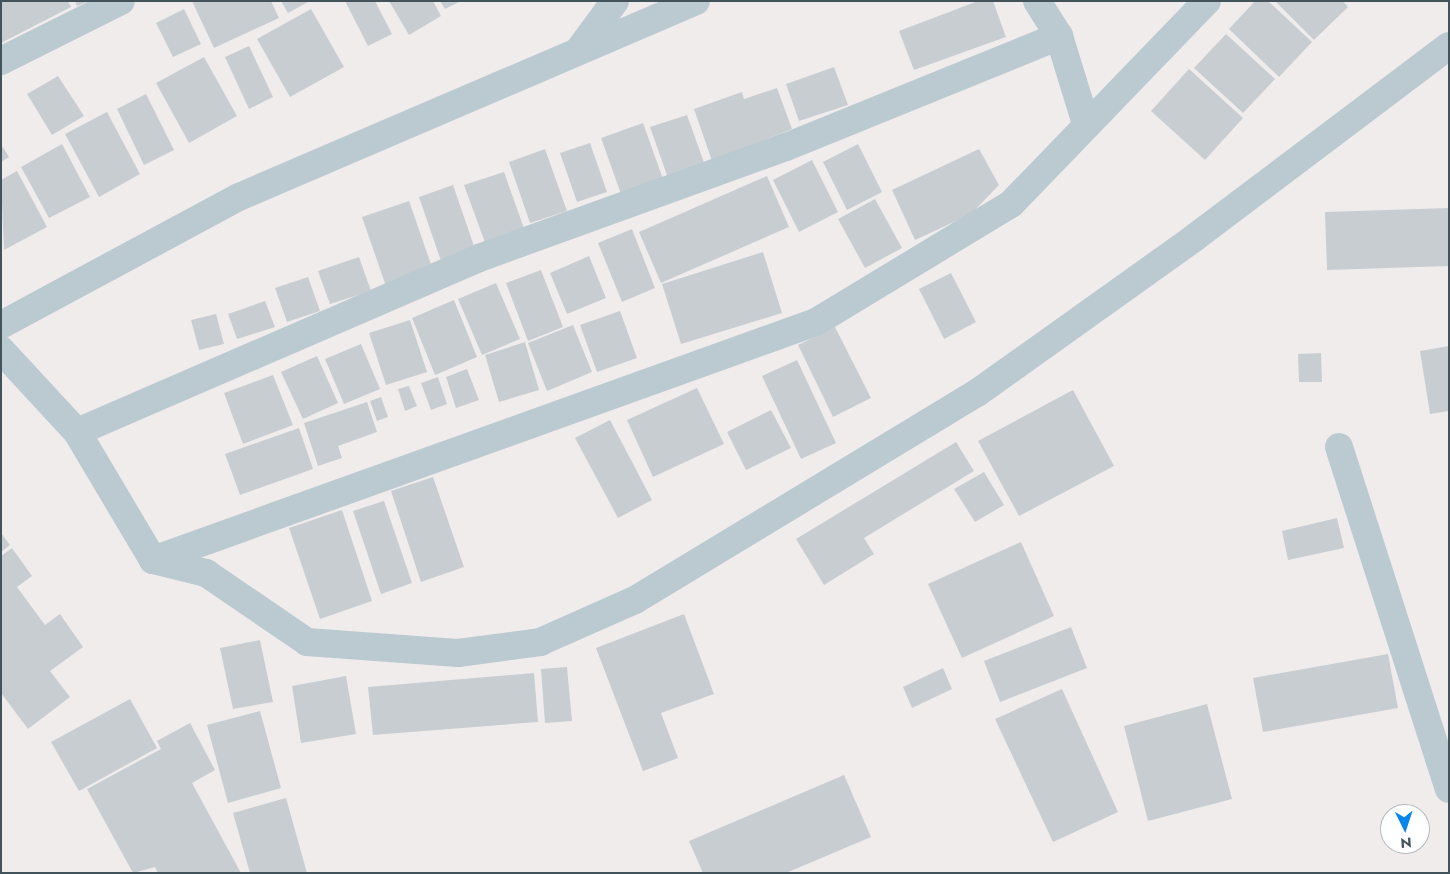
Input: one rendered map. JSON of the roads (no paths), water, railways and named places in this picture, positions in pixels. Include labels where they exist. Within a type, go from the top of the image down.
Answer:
[{"type":"street","points":[[1,61],[121,1]]},
{"type":"street","points":[[578,52],[615,1]]},
{"type":"street","points":[[1,325],[239,197],[696,1]]},
{"type":"street","points":[[1037,1],[1059,36],[1086,124]]},
{"type":"street","points":[[153,560],[816,322],[1011,204],[1086,124],[1207,1]]},
{"type":"street","points":[[77,432],[479,258],[786,146],[1059,36]]},
{"type":"street","points":[[1,350],[77,432],[153,560],[206,573],[307,642],[458,653],[540,642],[635,600],[977,393],[1194,238],[1449,46]]},
{"type":"street","points":[[1339,447],[1449,790]]}]
